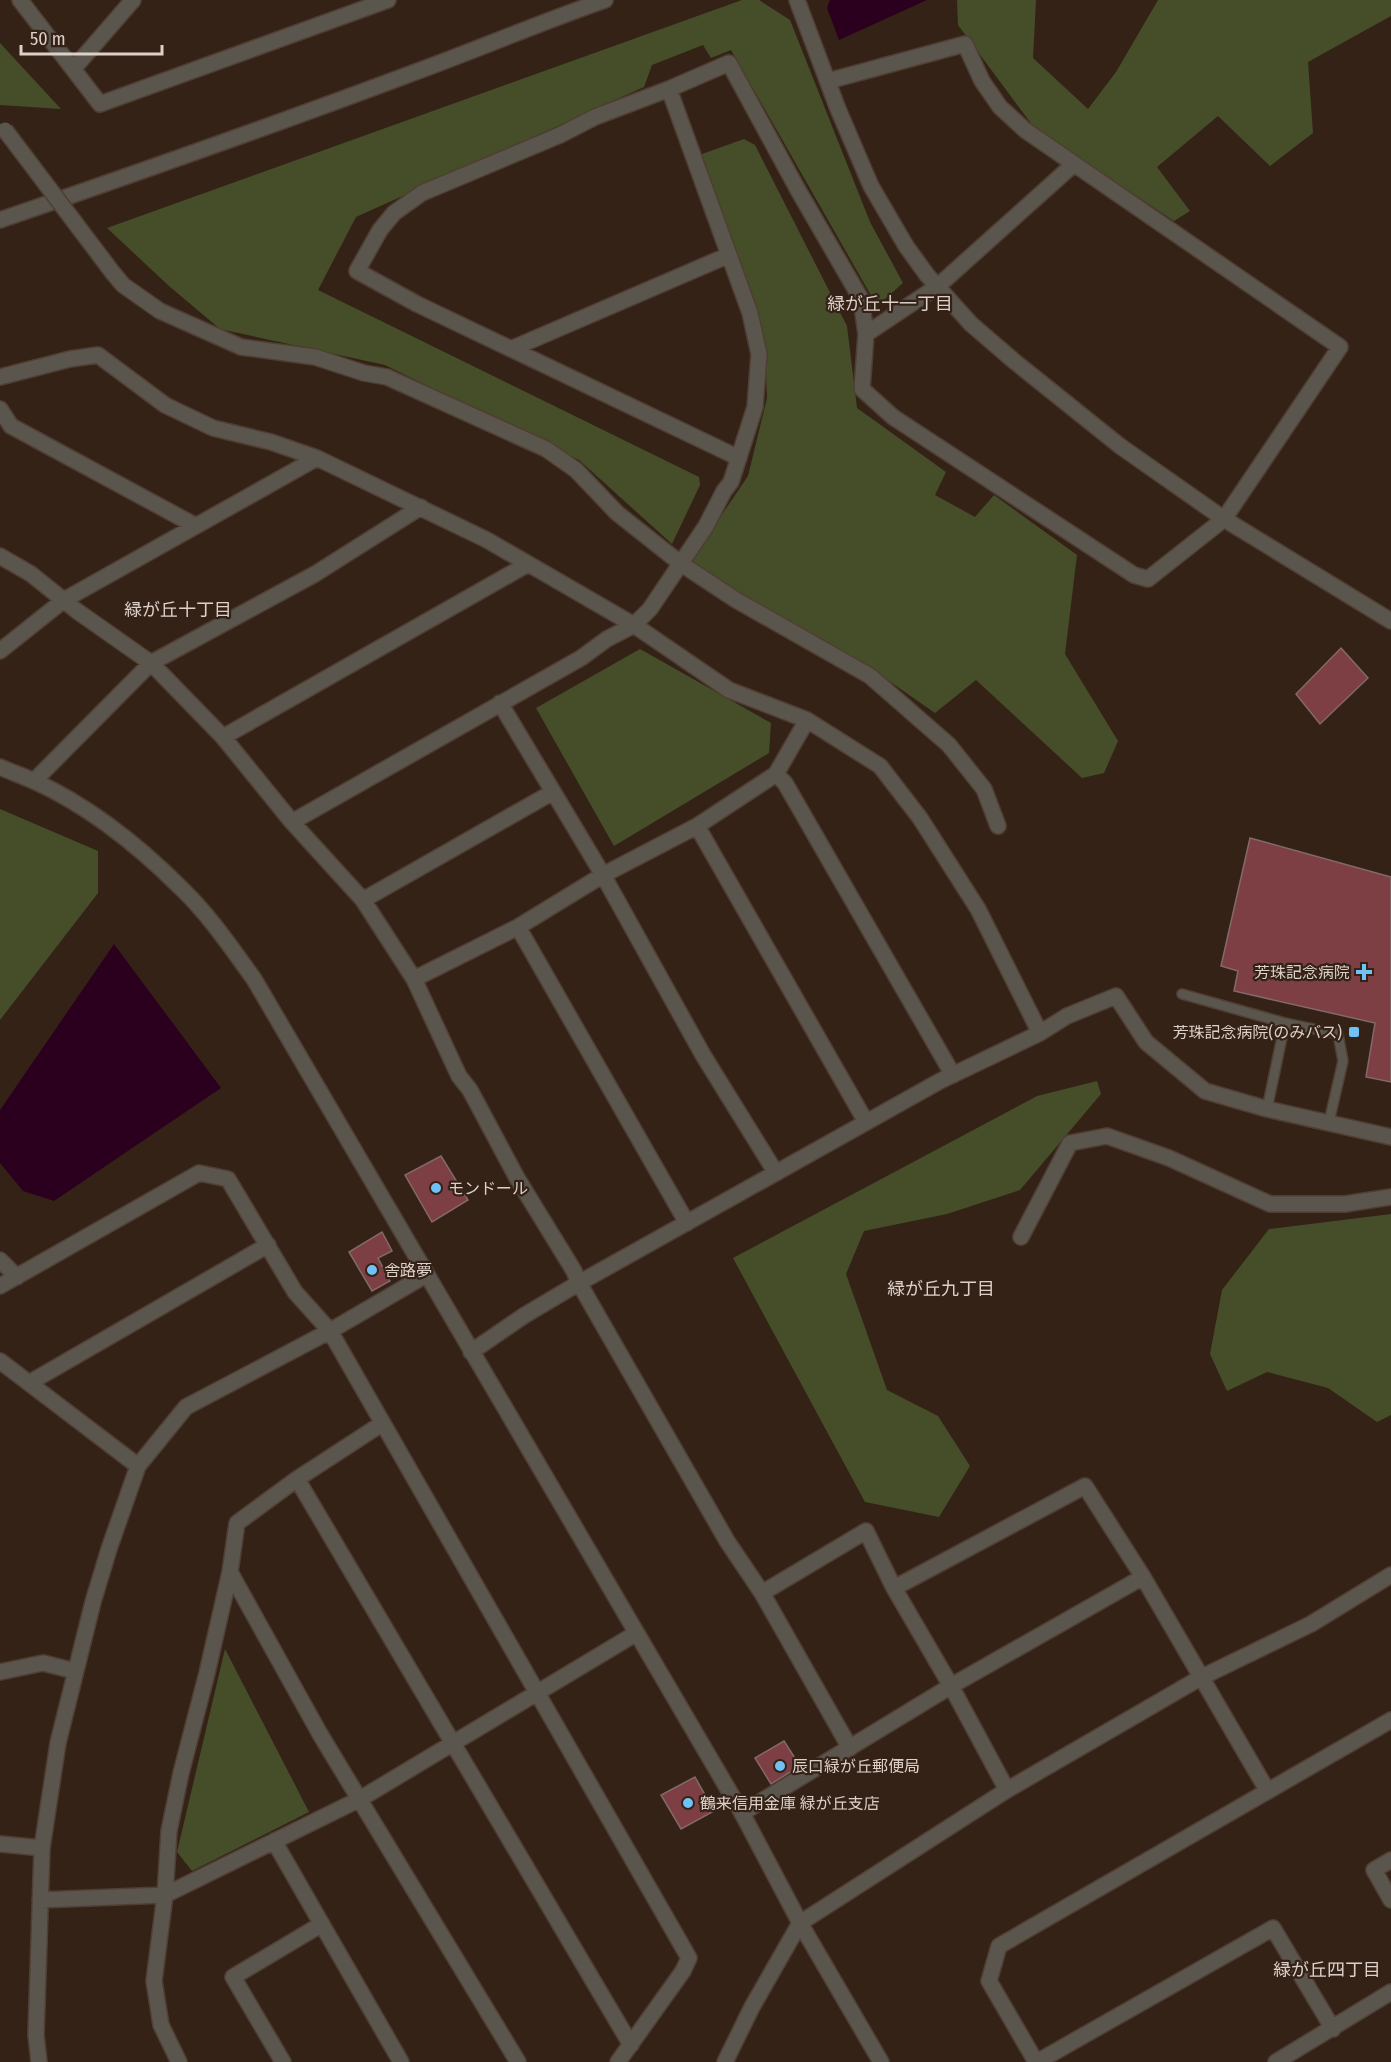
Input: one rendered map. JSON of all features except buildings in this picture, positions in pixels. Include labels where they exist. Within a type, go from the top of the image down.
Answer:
[{"type":"street","points":[[20,0],[100,104],[388,0]]},
{"type":"street","points":[[74,68],[133,0]]},
{"type":"street","points":[[0,220],[413,74],[541,22],[605,0]]},
{"type":"street","points":[[797,0],[870,186],[906,246],[971,324],[1120,446],[1224,519],[1391,621]]},
{"type":"street","points":[[740,458],[417,304],[357,271],[380,230],[394,213],[422,194],[560,135],[595,117],[729,63],[861,299],[866,334],[862,388],[893,417],[1134,575],[1148,579],[1224,519],[1340,347],[1025,130],[1000,107],[982,81],[965,44],[828,81]]},
{"type":"street","points":[[292,822],[581,658],[607,639],[634,625],[650,609],[706,526],[731,482],[755,407],[759,354],[750,313],[669,89]]},
{"type":"street","points":[[2,126],[112,273],[123,285],[160,312],[241,347],[315,357],[364,373],[387,377],[546,449],[576,470],[617,513],[680,563],[736,600],[870,676],[949,745],[984,789],[998,826]]},
{"type":"street","points":[[866,334],[938,286],[1074,164]]},
{"type":"street","points":[[511,349],[729,255]]},
{"type":"street","points":[[0,377],[70,359],[98,356],[165,405],[213,428],[271,442],[317,458],[488,540],[634,625],[729,690],[807,720],[880,766],[920,818],[978,909],[1040,1033]]},
{"type":"street","points":[[0,409],[11,426],[196,526]]},
{"type":"street","points":[[0,651],[64,600],[317,458]]},
{"type":"street","points":[[34,781],[151,663],[315,574],[421,507]]},
{"type":"street","points":[[0,556],[31,574],[151,663],[223,737],[292,822],[363,900],[414,979],[459,1076],[470,1090],[518,1178],[574,1271],[727,1541],[762,1593],[850,1748]]},
{"type":"street","points":[[223,737],[528,564]]},
{"type":"street","points":[[500,703],[603,875],[703,1054],[776,1173]]},
{"type":"street","points":[[414,979],[518,927],[603,875],[697,826],[776,774],[807,720]]},
{"type":"street","points":[[0,767],[34,781],[74,803],[140,851],[184,890],[254,980],[742,1814],[800,1923],[881,2062]]},
{"type":"street","points":[[776,774],[785,783],[953,1075]]},
{"type":"street","points":[[363,900],[554,792]]},
{"type":"street","points":[[697,826],[866,1122]]},
{"type":"street","points":[[518,927],[687,1223]]},
{"type":"street","points":[[471,1352],[525,1315],[579,1283],[866,1122],[953,1075],[1040,1033],[1067,1016],[1116,996],[1146,1042],[1205,1091],[1267,1109],[1391,1137]]},
{"type":"street","points":[[1021,1238],[1070,1143],[1107,1136],[1169,1158],[1270,1204],[1346,1204],[1391,1197]]},
{"type":"street","points":[[0,1286],[200,1173],[228,1179],[296,1292],[330,1331],[689,1958],[683,1971],[618,2062]]},
{"type":"street","points":[[29,1383],[268,1245]]},
{"type":"street","points":[[0,1260],[17,1277]]},
{"type":"street","points":[[39,2062],[36,2035],[42,1848],[57,1743],[109,1550],[138,1466],[186,1407],[330,1331],[426,1275]]},
{"type":"street","points":[[0,1361],[138,1466]]},
{"type":"street","points":[[179,2062],[161,2025],[154,1981],[165,1895],[171,1819],[230,1572],[237,1523],[297,1479],[383,1423]]},
{"type":"street","points":[[297,1479],[631,2045]]},
{"type":"street","points":[[894,1588],[1085,1486],[1143,1577],[1267,1791]]},
{"type":"street","points":[[762,1593],[866,1531],[894,1588],[951,1686],[1007,1790]]},
{"type":"street","points":[[230,1572],[320,1734],[518,2062]]},
{"type":"street","points":[[725,2062],[752,2007],[800,1923],[1007,1790],[1200,1678],[1311,1624],[1391,1575]]},
{"type":"street","points":[[742,1814],[951,1686],[1143,1577]]},
{"type":"street","points":[[40,1900],[165,1895],[360,1799],[635,1634]]},
{"type":"street","points":[[0,1672],[43,1663],[75,1671]]},
{"type":"street","points":[[1333,2029],[1273,1928],[1037,2062],[989,1981],[999,1946],[1391,1720]]},
{"type":"street","points":[[274,1841],[401,2062]]},
{"type":"street","points":[[0,1844],[42,1848]]},
{"type":"street","points":[[1391,1860],[1374,1870],[1391,1900]]},
{"type":"street","points":[[283,2062],[233,1977],[322,1924]]},
{"type":"street","points":[[1276,2062],[1391,1992]]},
{"type":"lane","points":[[1182,994],[1286,1023],[1338,1034],[1343,1061],[1329,1122]]},
{"type":"lane","points":[[1267,1109],[1286,1023]]},
{"type":"green space","points":[[742,0],[759,0],[790,20],[870,222],[903,283],[877,306],[731,50],[711,58],[703,45],[652,65],[644,87],[356,217],[318,290],[699,477],[700,485],[672,544],[579,460],[385,365],[220,329],[169,286],[107,228]]},
{"type":"green space","points":[[957,0],[1036,0],[1033,58],[1088,109],[1116,72],[1158,0],[1391,0],[1391,16],[1308,62],[1313,133],[1270,166],[1218,116],[1157,167],[1190,211],[1174,221],[1035,129],[958,25]]},
{"type":"green space","points":[[0,43],[61,109],[0,105]]},
{"type":"green space","points":[[744,139],[755,145],[847,326],[857,408],[946,472],[935,495],[975,517],[994,495],[1077,555],[1065,654],[1118,741],[1104,773],[1082,778],[976,680],[935,713],[879,674],[689,563],[748,476],[767,398],[765,349],[702,154]]},
{"type":"green space","points":[[640,649],[771,723],[769,753],[614,846],[536,708]]},
{"type":"green space","points":[[0,809],[98,851],[98,893],[0,1020]]},
{"type":"green space","points":[[1097,1081],[1101,1094],[1020,1190],[947,1214],[864,1231],[846,1274],[887,1390],[938,1416],[970,1466],[939,1517],[865,1502],[733,1258],[1037,1096]]},
{"type":"green space","points":[[1391,1214],[1391,1415],[1377,1422],[1328,1388],[1267,1372],[1227,1391],[1210,1354],[1222,1290],[1269,1229]]},
{"type":"green space","points":[[225,1649],[309,1812],[192,1871],[177,1852]]},
{"type":"shaded area","points":[[830,0],[927,0],[839,40],[827,8]]},
{"type":"shaded area","points":[[114,944],[221,1088],[54,1201],[23,1191],[0,1163],[0,1110]]},
{"type":"place","name":"芳珠記念病院","points":[[1364,972]]},
{"type":"place","name":"芳珠記念病院(のみバス)","points":[[1354,1032]]},
{"type":"place","name":"モンドール","points":[[436,1188]]},
{"type":"place","name":"舎路夢","points":[[372,1270]]},
{"type":"place","name":"辰口緑が丘郵便局","points":[[780,1766]]},
{"type":"place","name":"鶴来信用金庫 緑が丘支店","points":[[688,1803]]},
{"type":"district","name":"緑が丘十一丁目","points":[[890,304]]},
{"type":"district","name":"緑が丘十丁目","points":[[178,610]]},
{"type":"district","name":"緑が丘九丁目","points":[[941,1289]]},
{"type":"district","name":"緑が丘四丁目","points":[[1327,1970]]}]
